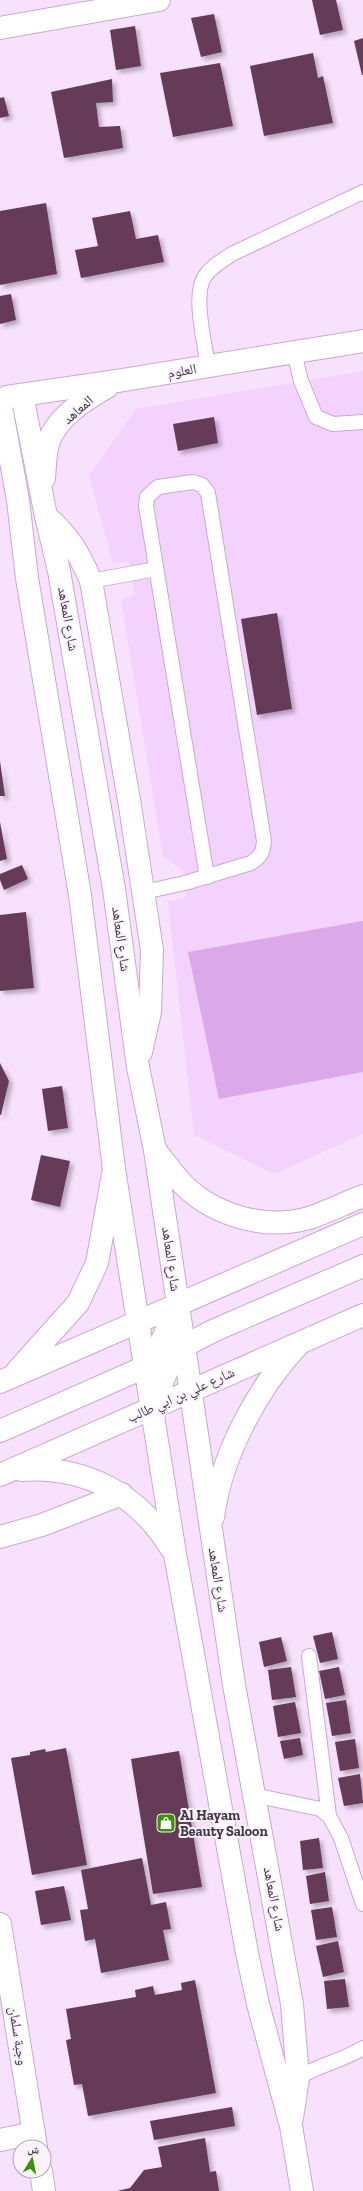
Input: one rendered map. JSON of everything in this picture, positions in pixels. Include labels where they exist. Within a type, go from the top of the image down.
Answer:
[{"type":"street","points":[[0,28],[159,0]]},
{"type":"street","name":"العلوم","points":[[0,400],[22,395],[363,341]]},
{"type":"street","name":"المعاهد","points":[[41,495],[48,443],[64,418],[84,400],[117,381]]},
{"type":"street","name":"شارع المعاهد","points":[[22,395],[41,495],[59,571],[114,889],[138,1067],[155,1150],[234,1685],[292,2004],[298,2078],[291,2126]]},
{"type":"street","name":"شارع المعاهد","points":[[0,400],[18,500],[27,578],[80,895],[114,1169],[175,1554],[247,1953],[258,2004],[291,2126],[302,2191]]},
{"type":"street","points":[[0,462],[18,500]]},
{"type":"street","points":[[46,516],[63,531],[81,557],[91,581],[144,892],[152,950],[150,1012],[138,1067]]},
{"type":"street","points":[[155,1150],[173,1174],[188,1189],[205,1202],[223,1212],[251,1220],[279,1222],[308,1218],[363,1196]]},
{"type":"street","points":[[5,1380],[78,1303],[97,1263],[114,1169]]},
{"type":"street","points":[[5,1380],[363,1224]]},
{"type":"street","points":[[152,1408],[168,1368],[184,1346],[215,1330],[363,1266]]},
{"type":"street","points":[[0,1431],[145,1367],[156,1354],[178,1305]]},
{"type":"street","name":"شارع علي بن ابي طالب","points":[[6,1473],[363,1315]]},
{"type":"street","points":[[211,1535],[214,1507],[223,1478],[245,1422],[261,1393],[279,1366],[301,1342]]},
{"type":"street","points":[[6,1473],[41,1468],[70,1472],[93,1480],[122,1494],[143,1511],[161,1531],[175,1554]]},
{"type":"street","points":[[0,1537],[42,1525],[122,1494]]},
{"type":"street","name":"وجبة سلمان","points":[[0,1924],[35,2139]]},
{"type":"street","points":[[0,2140],[12,2140]]},
{"type":"street","points":[[42,2179],[44,2191]]},
{"type":"lane","points":[[208,366],[198,294],[204,276],[218,263],[234,253],[363,192]]},
{"type":"lane","points":[[294,352],[301,381],[316,417],[333,424],[363,422]]},
{"type":"lane","points":[[144,892],[207,877],[251,863],[260,857],[264,850],[264,841],[208,493],[206,488],[198,482],[158,488],[147,497],[146,506],[207,877]]},
{"type":"lane","points":[[91,581],[156,569]]},
{"type":"lane","points":[[309,1656],[329,1816],[341,1838],[363,1904]]},
{"type":"lane","points":[[254,1795],[320,1809],[329,1816]]},
{"type":"lane","points":[[298,2078],[306,2073],[349,2057],[363,2048]]},
{"type":"shaded area","points":[[363,371],[363,1134],[274,1174],[194,1135],[168,902],[186,897],[183,871],[163,856],[121,600],[135,595],[129,561],[113,563],[89,476],[136,409]]},
{"type":"shaded area","points":[[363,921],[363,1072],[219,1099],[188,952]]},
{"type":"building","points":[[312,0],[336,0],[343,30],[320,35]]},
{"type":"building","points":[[214,14],[222,52],[201,57],[191,18]]},
{"type":"building","points":[[135,26],[141,66],[116,70],[110,30]]},
{"type":"building","points":[[363,38],[363,75],[362,75],[354,41]]},
{"type":"building","points":[[313,53],[318,78],[323,76],[333,123],[264,136],[250,66]]},
{"type":"building","points":[[220,63],[233,126],[173,137],[160,73]]},
{"type":"building","points":[[112,79],[113,102],[96,103],[99,127],[120,126],[123,148],[64,158],[51,92]]},
{"type":"building","points":[[4,97],[9,116],[0,118],[0,98]]},
{"type":"building","points":[[46,203],[57,274],[0,285],[0,211]]},
{"type":"building","points":[[130,211],[136,239],[158,235],[164,262],[81,278],[75,250],[98,246],[92,218]]},
{"type":"building","points":[[11,294],[16,320],[0,324],[0,296]]},
{"type":"building","points":[[214,417],[218,443],[178,451],[173,424]]},
{"type":"building","points":[[277,613],[292,709],[257,715],[241,619]]},
{"type":"building","points":[[0,761],[5,796],[0,796]]},
{"type":"building","points":[[0,822],[7,859],[0,861]]},
{"type":"building","points":[[22,865],[28,879],[4,890],[0,880],[0,874]]},
{"type":"building","points":[[26,912],[34,988],[0,991],[0,915]]},
{"type":"building","points":[[0,1063],[9,1081],[1,1115],[0,1115]]},
{"type":"building","points":[[62,1086],[68,1128],[48,1131],[42,1089]]},
{"type":"building","points":[[41,1155],[70,1161],[60,1207],[31,1200]]},
{"type":"building","points":[[332,1632],[338,1659],[320,1663],[313,1636]]},
{"type":"building","points":[[281,1637],[287,1661],[264,1667],[259,1642]]},
{"type":"building","points":[[291,1667],[296,1697],[272,1700],[268,1670]]},
{"type":"building","points":[[339,1667],[345,1695],[325,1699],[319,1671]]},
{"type":"building","points":[[346,1700],[351,1733],[332,1736],[326,1703]]},
{"type":"building","points":[[295,1702],[301,1733],[278,1737],[273,1706]]},
{"type":"building","points":[[300,1738],[303,1755],[284,1759],[280,1741]]},
{"type":"building","points":[[355,1739],[359,1768],[340,1771],[335,1742]]},
{"type":"building","points":[[66,1748],[87,1865],[32,1875],[11,1758],[30,1755],[30,1752],[45,1749],[46,1752]]},
{"type":"building","name":"Al Hayam Beauty Saloon","points":[[179,1751],[202,1887],[153,1894],[131,1759]]},
{"type":"building","points":[[360,1774],[363,1803],[344,1806],[338,1778]]},
{"type":"building","points":[[319,1838],[323,1868],[303,1870],[300,1841]]},
{"type":"building","points":[[142,1858],[151,1905],[166,1902],[171,1929],[163,1930],[169,1960],[101,1973],[95,1939],[85,1941],[80,1910],[88,1909],[81,1870]]},
{"type":"building","points":[[325,1872],[329,1901],[310,1904],[306,1876]]},
{"type":"building","points":[[64,1886],[71,1920],[41,1925],[35,1891]]},
{"type":"building","points":[[332,1907],[337,1937],[316,1940],[311,1910]]},
{"type":"building","points":[[338,1941],[344,1972],[323,1977],[316,1946]]},
{"type":"building","points":[[345,1979],[349,2007],[327,2009],[324,1981]]},
{"type":"building","points":[[195,1980],[216,2093],[88,2116],[82,2084],[74,2085],[66,2040],[71,2039],[66,2009],[136,1997],[135,1990],[153,1986],[155,1995],[182,1990],[181,1983]]},
{"type":"building","points":[[232,2107],[235,2126],[154,2140],[150,2121]]},
{"type":"building","points":[[205,2138],[210,2172],[216,2171],[219,2191],[117,2191],[130,2188],[144,2170],[162,2167],[158,2147]]},
{"type":"place","name":"Al Hayam Beauty Saloon","points":[[166,1823]]}]
